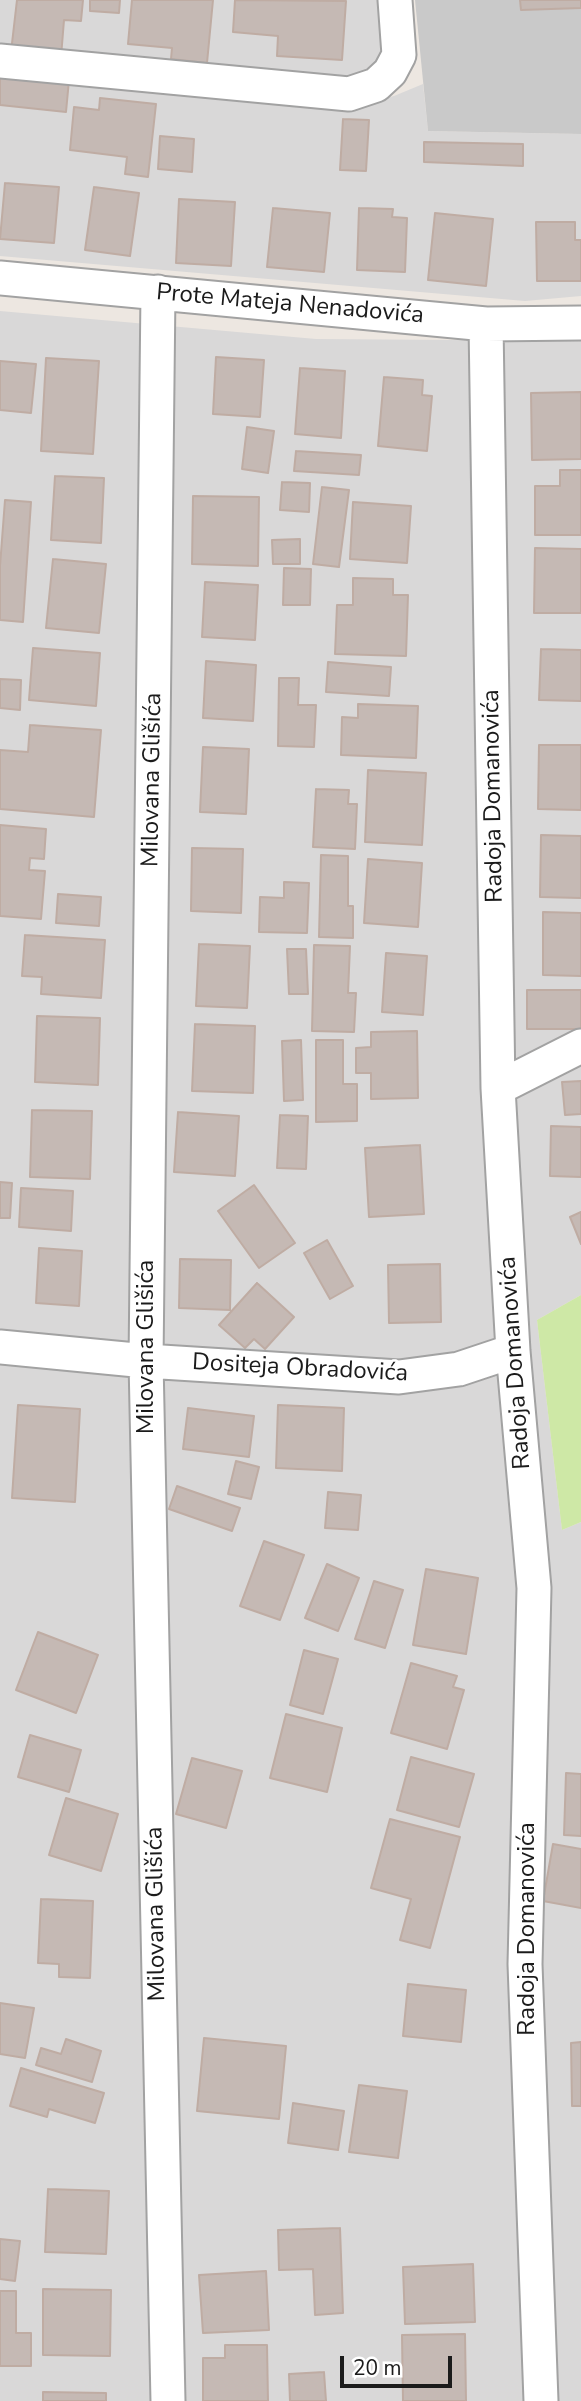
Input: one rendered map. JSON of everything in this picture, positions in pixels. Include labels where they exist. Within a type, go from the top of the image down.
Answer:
[{"type":"street","points":[[0,61],[349,94],[376,85],[390,72],[399,55],[395,0]]},
{"type":"street","name":"Prote Mateja Nenadovića","points":[[0,278],[486,324],[581,323]]},
{"type":"street","name":"Milovana Glišića","points":[[158,292],[146,1362],[168,2401]]},
{"type":"street","name":"Radoja Domanovića","points":[[486,324],[498,1088],[513,1351],[534,1588],[525,1964],[541,2401]]},
{"type":"street","points":[[498,1088],[581,1046]]},
{"type":"street","name":"Dositeja Obradovića","points":[[0,1346],[146,1362],[399,1377],[459,1369],[513,1351]]},
{"type":"shaded area","points":[[0,0],[380,0],[384,41],[379,57],[370,69],[346,81],[0,55]]},
{"type":"shaded area","points":[[415,0],[581,0],[581,134],[428,131]]},
{"type":"shaded area","points":[[0,80],[344,108],[394,96],[423,84],[428,131],[581,134],[581,296],[525,301],[0,256]]},
{"type":"shaded area","points":[[0,311],[316,339],[581,341],[581,1295],[537,1320],[562,1530],[581,1522],[581,2401],[0,2401]]},
{"type":"green space","points":[[581,1295],[581,1522],[562,1530],[537,1320]]},
{"type":"building","points":[[17,0],[83,0],[81,21],[64,20],[61,57],[11,52]]},
{"type":"building","points":[[90,0],[120,0],[119,13],[90,11]]},
{"type":"building","points":[[132,0],[213,0],[207,63],[171,59],[172,48],[128,44]]},
{"type":"building","points":[[235,0],[346,1],[342,60],[277,56],[278,36],[233,32]]},
{"type":"building","points":[[520,0],[581,0],[581,8],[521,10]]},
{"type":"building","points":[[0,73],[69,80],[66,112],[0,105]]},
{"type":"building","points":[[100,98],[156,104],[148,177],[125,174],[127,157],[70,150],[74,107],[99,110]]},
{"type":"building","points":[[343,119],[369,120],[366,171],[340,170]]},
{"type":"building","points":[[160,136],[194,139],[192,172],[158,169]]},
{"type":"building","points":[[424,142],[523,144],[523,166],[424,162]]},
{"type":"building","points":[[5,183],[59,187],[54,243],[0,239]]},
{"type":"building","points":[[94,187],[139,193],[130,256],[85,250]]},
{"type":"building","points":[[179,199],[235,202],[231,266],[176,263]]},
{"type":"building","points":[[273,208],[330,213],[324,272],[267,267]]},
{"type":"building","points":[[359,208],[393,209],[392,217],[407,218],[405,272],[357,270]]},
{"type":"building","points":[[435,213],[493,219],[486,286],[428,280]]},
{"type":"building","points":[[536,222],[575,222],[575,240],[581,240],[581,281],[537,281]]},
{"type":"building","points":[[216,357],[264,360],[260,417],[213,414]]},
{"type":"building","points":[[46,358],[99,361],[93,454],[41,451]]},
{"type":"building","points":[[0,361],[36,364],[31,413],[0,410]]},
{"type":"building","points":[[300,368],[345,371],[341,438],[295,434]]},
{"type":"building","points":[[384,377],[423,380],[422,395],[432,396],[427,451],[378,446]]},
{"type":"building","points":[[581,392],[581,459],[532,460],[531,393]]},
{"type":"building","points":[[247,427],[274,431],[268,473],[242,469]]},
{"type":"building","points":[[296,451],[361,455],[359,475],[294,471]]},
{"type":"building","points":[[560,470],[581,470],[581,535],[535,535],[535,486],[560,486]]},
{"type":"building","points":[[55,476],[104,478],[101,543],[51,540]]},
{"type":"building","points":[[282,482],[310,483],[309,512],[280,510]]},
{"type":"building","points":[[322,487],[349,490],[339,567],[313,564]]},
{"type":"building","points":[[193,496],[259,497],[258,566],[192,564]]},
{"type":"building","points":[[5,500],[31,502],[23,622],[0,620],[0,566]]},
{"type":"building","points":[[353,502],[411,506],[407,563],[350,559]]},
{"type":"building","points":[[300,539],[300,564],[273,564],[272,540]]},
{"type":"building","points":[[535,548],[581,549],[581,613],[534,613]]},
{"type":"building","points":[[53,559],[106,564],[99,633],[46,628]]},
{"type":"building","points":[[284,568],[311,569],[310,605],[283,605]]},
{"type":"building","points":[[353,578],[393,579],[393,595],[408,595],[406,656],[335,654],[337,605],[353,605]]},
{"type":"building","points":[[205,582],[258,585],[255,640],[202,637]]},
{"type":"building","points":[[33,648],[100,653],[96,706],[29,700]]},
{"type":"building","points":[[541,649],[581,650],[581,701],[539,700]]},
{"type":"building","points":[[206,661],[256,665],[253,721],[203,718]]},
{"type":"building","points":[[328,662],[391,667],[389,696],[326,692]]},
{"type":"building","points":[[279,678],[299,678],[298,705],[316,705],[314,747],[278,746]]},
{"type":"building","points":[[0,679],[21,680],[20,710],[0,708]]},
{"type":"building","points":[[358,704],[418,706],[416,758],[341,755],[342,717],[358,718]]},
{"type":"building","points":[[30,725],[101,730],[94,817],[0,809],[0,750],[28,752]]},
{"type":"building","points":[[539,745],[581,745],[581,810],[538,809]]},
{"type":"building","points":[[203,747],[249,749],[246,814],[200,812]]},
{"type":"building","points":[[368,770],[426,773],[422,845],[365,842]]},
{"type":"building","points":[[316,789],[349,790],[348,804],[357,804],[355,849],[313,847]]},
{"type":"building","points":[[0,825],[46,829],[44,859],[30,858],[29,870],[45,871],[41,919],[0,916]]},
{"type":"building","points":[[541,835],[581,836],[581,898],[540,897]]},
{"type":"building","points":[[192,848],[243,849],[241,913],[191,911]]},
{"type":"building","points":[[321,855],[348,856],[348,906],[353,906],[353,938],[319,937]]},
{"type":"building","points":[[368,859],[422,863],[418,927],[364,923]]},
{"type":"building","points":[[284,882],[309,883],[307,933],[259,932],[260,897],[284,898]]},
{"type":"building","points":[[58,894],[101,897],[99,926],[56,923]]},
{"type":"building","points":[[543,912],[581,913],[581,976],[543,975]]},
{"type":"building","points":[[25,935],[105,940],[101,998],[41,994],[42,977],[22,976]]},
{"type":"building","points":[[199,944],[250,946],[247,1008],[196,1006]]},
{"type":"building","points":[[314,945],[350,946],[348,993],[356,993],[354,1032],[312,1031]]},
{"type":"building","points":[[287,949],[306,949],[308,994],[289,994]]},
{"type":"building","points":[[386,953],[427,956],[423,1015],[382,1012]]},
{"type":"building","points":[[527,990],[581,990],[581,1029],[527,1029]]},
{"type":"building","points":[[37,1016],[100,1018],[98,1085],[35,1082]]},
{"type":"building","points":[[195,1024],[255,1026],[253,1093],[192,1091]]},
{"type":"building","points":[[417,1031],[418,1098],[371,1099],[371,1073],[356,1073],[356,1048],[371,1047],[371,1032]]},
{"type":"building","points":[[301,1040],[303,1100],[284,1101],[282,1041]]},
{"type":"building","points":[[316,1040],[343,1040],[343,1084],[357,1084],[357,1121],[316,1122]]},
{"type":"building","points":[[581,1081],[581,1114],[565,1115],[562,1082]]},
{"type":"building","points":[[32,1110],[92,1111],[90,1179],[30,1177]]},
{"type":"building","points":[[178,1112],[239,1116],[235,1176],[174,1172]]},
{"type":"building","points":[[280,1115],[308,1116],[306,1169],[277,1168]]},
{"type":"building","points":[[551,1126],[581,1127],[581,1177],[550,1176]]},
{"type":"building","points":[[420,1145],[424,1214],[369,1217],[365,1148]]},
{"type":"building","points":[[0,1182],[12,1183],[10,1218],[0,1218]]},
{"type":"building","points":[[254,1185],[295,1243],[259,1268],[218,1211]]},
{"type":"building","points":[[21,1188],[73,1191],[71,1231],[19,1227]]},
{"type":"building","points":[[581,1212],[581,1244],[570,1217]]},
{"type":"building","points":[[327,1240],[353,1286],[330,1299],[304,1253]]},
{"type":"building","points":[[39,1248],[82,1251],[79,1306],[36,1303]]},
{"type":"building","points":[[180,1259],[231,1260],[230,1310],[179,1308]]},
{"type":"building","points":[[440,1264],[441,1322],[389,1323],[388,1265]]},
{"type":"building","points":[[257,1283],[294,1317],[265,1349],[254,1339],[245,1348],[219,1325]]},
{"type":"building","points":[[18,1405],[80,1409],[75,1502],[12,1498]]},
{"type":"building","points":[[278,1405],[344,1408],[342,1471],[276,1468]]},
{"type":"building","points":[[188,1408],[254,1416],[249,1457],[183,1449]]},
{"type":"building","points":[[236,1461],[259,1467],[251,1499],[228,1494]]},
{"type":"building","points":[[177,1486],[240,1508],[232,1531],[169,1509]]},
{"type":"building","points":[[328,1492],[361,1495],[358,1530],[325,1528]]},
{"type":"building","points":[[264,1541],[304,1555],[280,1620],[240,1606]]},
{"type":"building","points":[[327,1564],[359,1578],[338,1631],[305,1618]]},
{"type":"building","points":[[426,1569],[478,1578],[466,1654],[413,1645]]},
{"type":"building","points":[[374,1581],[403,1590],[385,1648],[355,1639]]},
{"type":"building","points":[[38,1632],[98,1655],[76,1713],[16,1690]]},
{"type":"building","points":[[304,1650],[338,1659],[323,1714],[290,1705]]},
{"type":"building","points":[[411,1663],[457,1676],[453,1687],[464,1690],[447,1749],[391,1733]]},
{"type":"building","points":[[286,1714],[342,1728],[327,1792],[270,1778]]},
{"type":"building","points":[[30,1735],[81,1750],[69,1792],[18,1777]]},
{"type":"building","points":[[411,1757],[474,1774],[459,1827],[397,1810]]},
{"type":"building","points":[[192,1758],[242,1771],[226,1828],[176,1814]]},
{"type":"building","points":[[566,1773],[581,1774],[581,1836],[564,1835]]},
{"type":"building","points":[[66,1798],[118,1814],[101,1871],[49,1855]]},
{"type":"building","points":[[390,1819],[460,1837],[430,1948],[400,1940],[411,1899],[371,1888]]},
{"type":"building","points":[[553,1844],[581,1849],[581,1908],[543,1901]]},
{"type":"building","points":[[41,1899],[93,1901],[90,1978],[59,1977],[59,1964],[38,1963]]},
{"type":"building","points":[[408,1984],[466,1990],[461,2042],[403,2036]]},
{"type":"building","points":[[0,2003],[34,2008],[25,2058],[0,2054]]},
{"type":"building","points":[[204,2038],[286,2046],[279,2119],[197,2111]]},
{"type":"building","points":[[66,2039],[101,2051],[92,2082],[36,2065],[41,2048],[61,2054]]},
{"type":"building","points":[[581,2042],[581,2106],[572,2106],[571,2043]]},
{"type":"building","points":[[21,2068],[104,2093],[95,2123],[49,2109],[47,2117],[10,2106]]},
{"type":"building","points":[[359,2085],[407,2091],[398,2158],[349,2152]]},
{"type":"building","points":[[293,2103],[344,2111],[338,2150],[288,2143]]},
{"type":"building","points":[[48,2189],[109,2191],[106,2254],[45,2252]]},
{"type":"building","points":[[340,2228],[343,2313],[315,2315],[313,2269],[279,2270],[278,2230]]},
{"type":"building","points":[[0,2239],[20,2241],[15,2281],[0,2279]]},
{"type":"building","points":[[473,2264],[475,2322],[405,2324],[403,2267]]},
{"type":"building","points":[[266,2271],[269,2330],[203,2333],[199,2275]]},
{"type":"building","points":[[43,2289],[111,2290],[110,2356],[43,2355]]},
{"type":"building","points":[[0,2291],[16,2291],[16,2333],[31,2333],[31,2366],[0,2366]]},
{"type":"building","points":[[465,2334],[466,2401],[403,2401],[402,2335]]},
{"type":"building","points":[[225,2345],[267,2345],[268,2401],[203,2401],[203,2358],[225,2358]]},
{"type":"building","points":[[324,2372],[326,2401],[290,2401],[289,2374]]},
{"type":"building","points":[[43,2392],[106,2393],[106,2401],[43,2401]]}]
